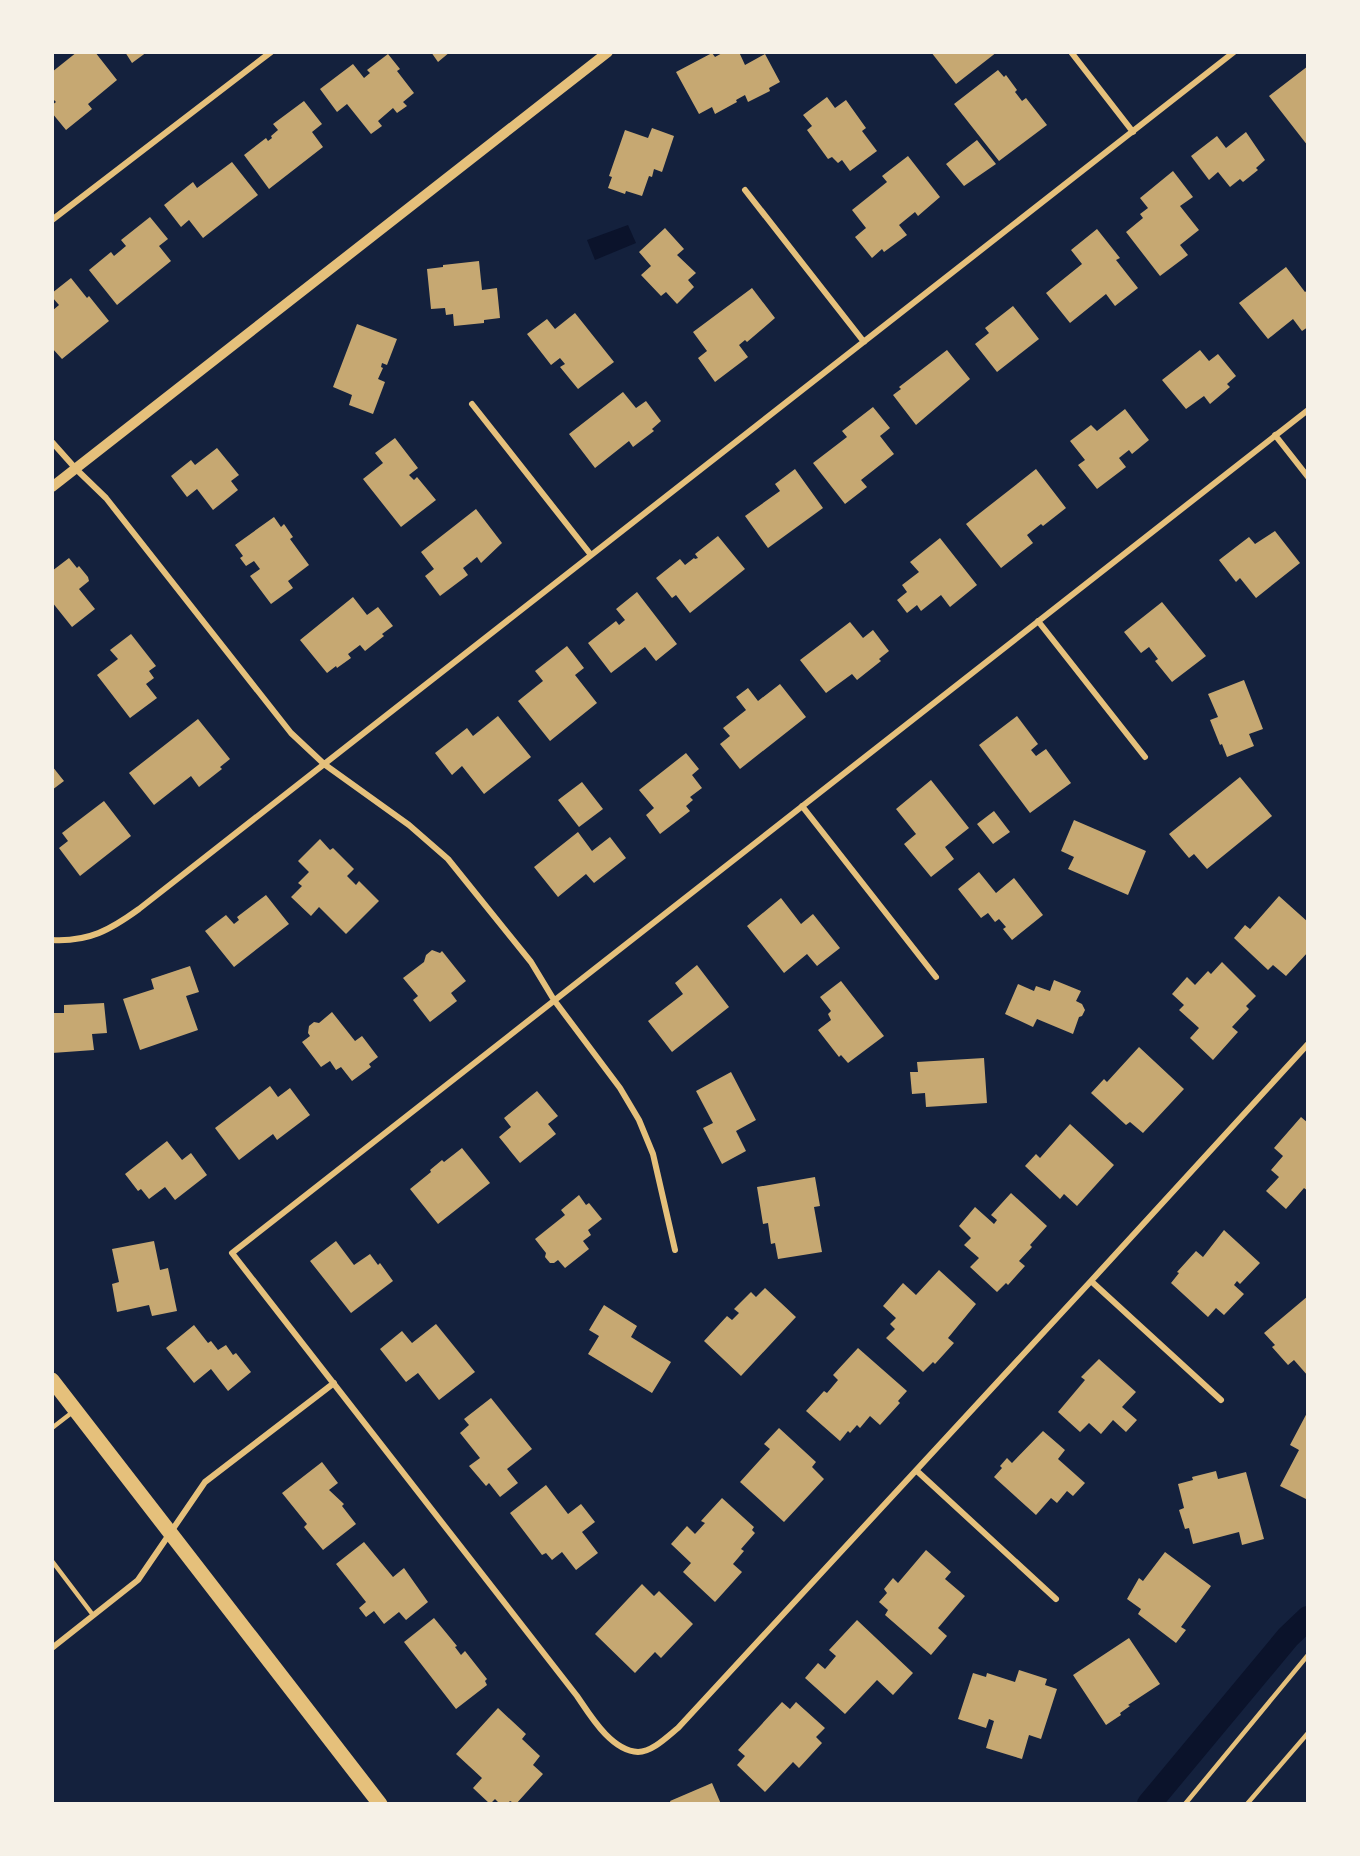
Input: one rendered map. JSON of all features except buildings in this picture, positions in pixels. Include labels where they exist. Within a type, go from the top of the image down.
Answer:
[{"type":"main road","points":[[52,1380],[381,1803]]},
{"type":"street","points":[[52,220],[271,52]]},
{"type":"street","points":[[52,487],[608,52]]},
{"type":"street","points":[[1071,52],[1133,132]]},
{"type":"street","points":[[52,940],[67,941],[88,938],[112,928],[1234,52]]},
{"type":"street","points":[[745,190],[864,342]]},
{"type":"street","points":[[472,404],[591,555]]},
{"type":"street","points":[[1308,410],[232,1252],[601,1730],[621,1747],[638,1752],[656,1745],[678,1728],[1308,1044]]},
{"type":"street","points":[[1275,435],[1308,477]]},
{"type":"street","points":[[52,442],[106,498],[291,733],[324,764],[409,825],[448,859],[531,962],[554,1000],[620,1088],[639,1120],[653,1154],[675,1250]]},
{"type":"street","points":[[1038,621],[1145,757]]},
{"type":"street","points":[[802,806],[936,977]]},
{"type":"street","points":[[1091,1281],[1221,1400]]},
{"type":"street","points":[[52,1648],[138,1580],[205,1482],[334,1383]]},
{"type":"street","points":[[917,1471],[1056,1599]]},
{"type":"lane","points":[[52,1428],[75,1410]]},
{"type":"lane","points":[[52,1561],[93,1614]]},
{"type":"lane","points":[[1185,1803],[1308,1655]]},
{"type":"lane","points":[[1247,1803],[1308,1733]]},
{"type":"water","points":[[628,225],[636,243],[595,260],[587,240]]},
{"type":"waterway","points":[[1149,1804],[1288,1637],[1308,1618]]}]
